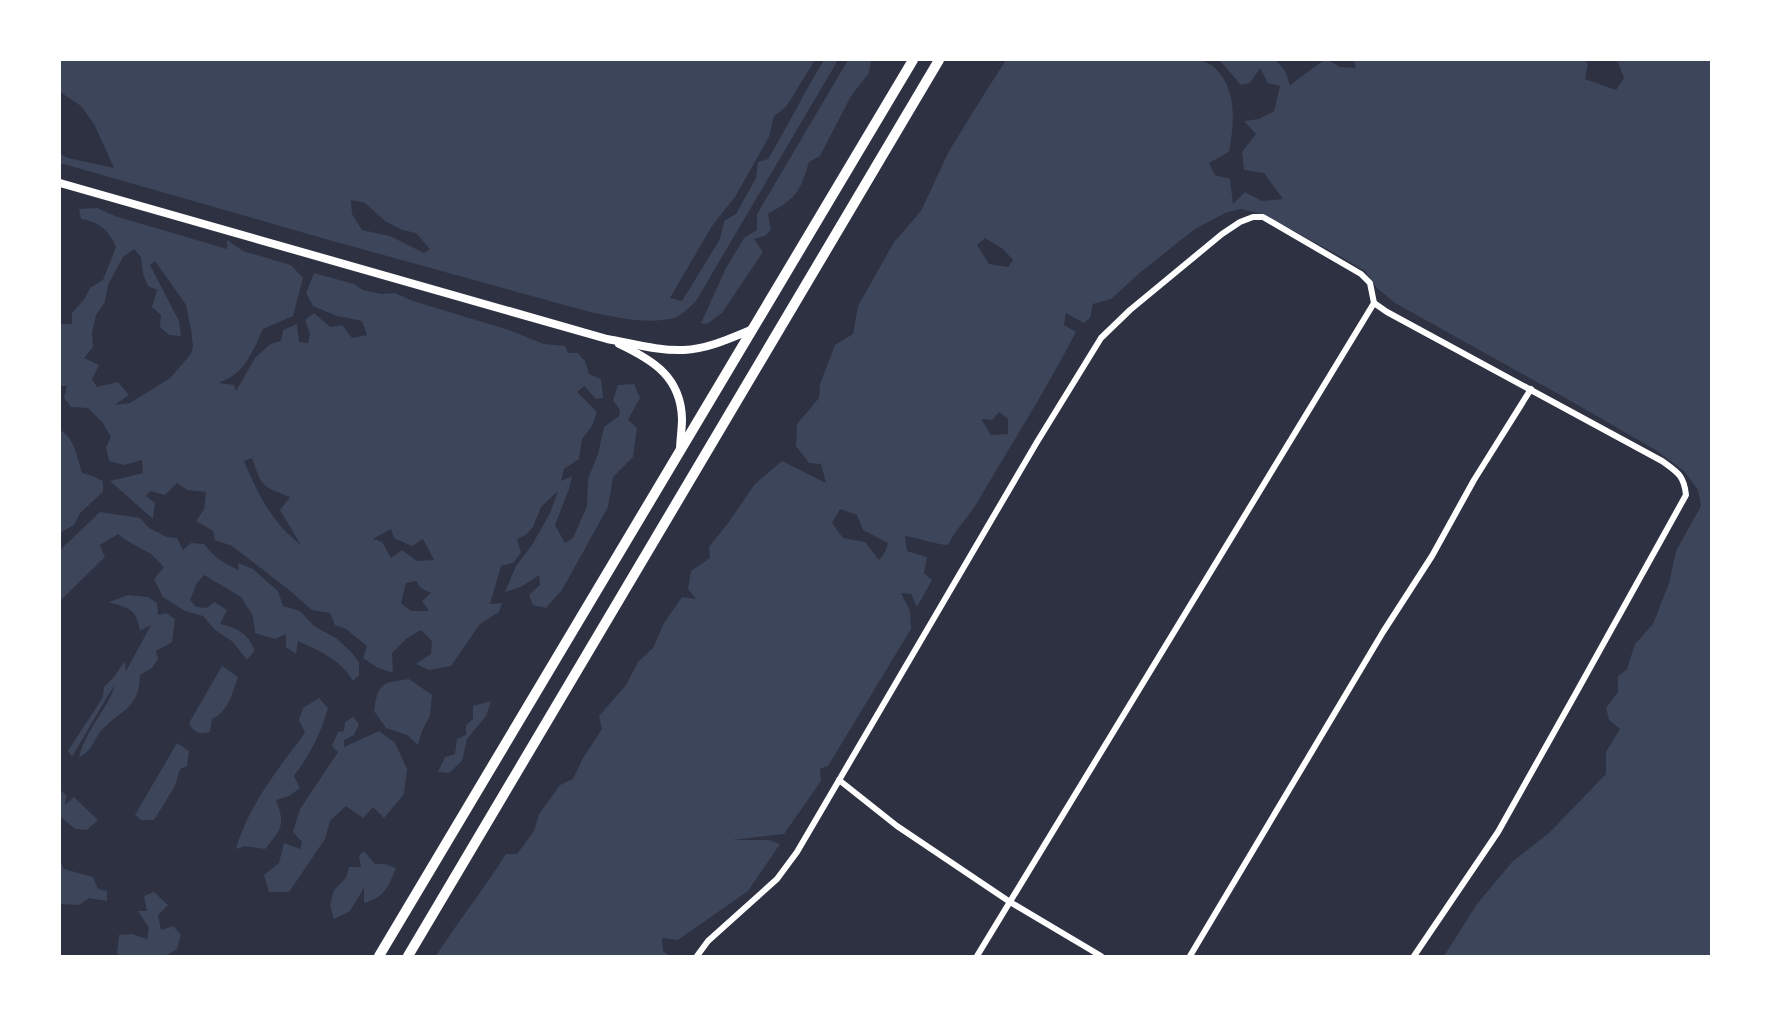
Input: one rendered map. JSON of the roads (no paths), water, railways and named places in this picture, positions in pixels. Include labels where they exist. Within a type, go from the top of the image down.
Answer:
[{"type":"main road","points":[[379,957],[913,60]]},
{"type":"main road","points":[[408,957],[939,60]]},
{"type":"street","points":[[60,183],[607,339],[684,350],[722,342],[753,329]]},
{"type":"street","points":[[697,957],[708,941],[777,879],[797,852],[1101,338],[1130,310],[1222,234],[1240,222],[1253,217],[1263,217],[1361,274],[1370,283],[1374,303],[977,957]]},
{"type":"street","points":[[1374,303],[1662,461],[1680,474],[1685,483],[1686,495],[1504,820],[1414,957]]},
{"type":"street","points":[[607,339],[656,364],[673,383],[682,418],[680,452]]},
{"type":"street","points":[[1191,957],[1383,632],[1432,556],[1474,480],[1531,389]]},
{"type":"street","points":[[839,780],[897,826],[1010,902],[1101,957]]}]
